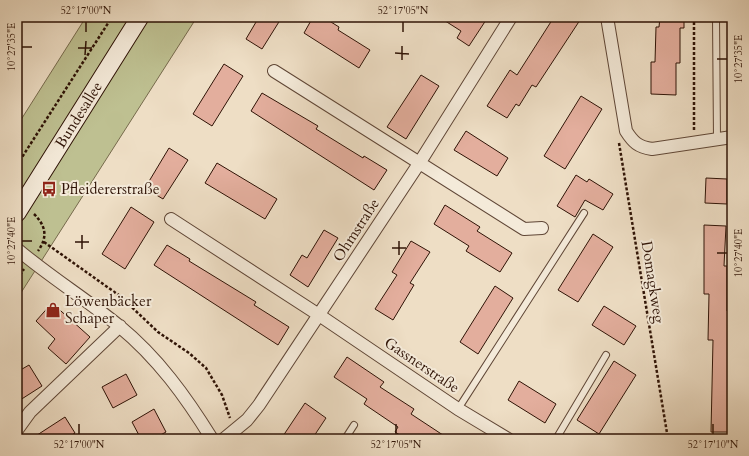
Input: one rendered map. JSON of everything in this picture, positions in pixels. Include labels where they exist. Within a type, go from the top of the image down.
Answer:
[{"type":"street","name":"Bundesallee","points":[[17,213],[140,17]]},
{"type":"street","name":"Ohmstraße","points":[[224,439],[247,420],[259,405],[420,162],[511,17]]},
{"type":"street","points":[[607,17],[626,131],[632,141],[641,148],[652,149],[732,137]]},
{"type":"street","points":[[274,71],[524,229],[542,228]]},
{"type":"street","points":[[171,219],[319,315]]},
{"type":"street","points":[[17,249],[120,326],[145,350],[171,378],[212,439]]},
{"type":"street","name":"Gassnerstraße","points":[[319,315],[458,409],[508,439]]},
{"type":"street","points":[[17,430],[30,412],[120,326]]},
{"type":"lane","points":[[716,17],[717,139]]},
{"type":"lane","points":[[458,409],[584,213]]},
{"type":"lane","points":[[556,439],[606,355]]},
{"type":"lane","points":[[345,439],[354,425]]},
{"type":"path","points":[[17,165],[112,17]]},
{"type":"path","points":[[694,17],[694,142]]},
{"type":"path","name":"Domagkweg","points":[[626,131],[619,141],[668,439]]},
{"type":"path","points":[[44,242],[120,296],[158,332],[189,353],[206,368],[222,395],[235,431]]},
{"type":"green space","points":[[86,17],[197,17],[17,299],[17,126]]},
{"type":"building","points":[[259,17],[282,17],[262,49],[246,39]]},
{"type":"building","points":[[313,17],[323,17],[339,27],[338,30],[370,50],[359,68],[304,33]]},
{"type":"building","points":[[439,17],[488,17],[469,46],[457,38],[461,31]]},
{"type":"building","points":[[554,17],[582,17],[536,87],[532,85],[519,106],[516,104],[507,118],[487,106],[510,70],[517,75]]},
{"type":"building","points":[[660,17],[684,17],[684,28],[680,28],[680,63],[676,63],[676,95],[651,94],[651,62],[655,62],[656,27],[659,27]]},
{"type":"building","points":[[224,64],[243,76],[212,126],[193,114]]},
{"type":"building","points":[[421,75],[439,86],[406,139],[387,127]]},
{"type":"building","points":[[262,93],[318,126],[316,129],[363,158],[364,156],[387,170],[374,190],[251,111]]},
{"type":"building","points":[[581,96],[602,109],[565,169],[544,156]]},
{"type":"building","points":[[466,131],[508,158],[497,176],[454,150]]},
{"type":"building","points":[[169,148],[188,160],[163,199],[145,188]]},
{"type":"building","points":[[217,163],[277,199],[265,219],[205,183]]},
{"type":"building","points":[[576,175],[587,182],[589,179],[613,194],[603,210],[585,200],[575,217],[557,206]]},
{"type":"building","points":[[706,178],[727,179],[727,204],[705,203]]},
{"type":"building","points":[[445,205],[480,227],[477,231],[512,253],[500,272],[466,251],[469,246],[434,224]]},
{"type":"building","points":[[131,207],[154,222],[125,269],[102,254]]},
{"type":"building","points":[[704,225],[726,226],[724,266],[727,266],[727,311],[732,311],[730,400],[732,400],[732,432],[711,432],[713,340],[708,340],[709,294],[704,294]]},
{"type":"building","points":[[324,230],[338,238],[308,287],[290,275],[302,255],[307,258]]},
{"type":"building","points":[[593,234],[613,247],[578,302],[558,290]]},
{"type":"building","points":[[411,241],[430,252],[410,283],[414,285],[393,320],[375,309],[397,275],[392,272]]},
{"type":"building","points":[[167,245],[190,259],[189,261],[256,302],[254,305],[289,327],[278,345],[154,265]]},
{"type":"building","points":[[495,286],[513,298],[478,354],[460,342]]},
{"type":"building","points":[[52,303],[90,337],[66,364],[48,348],[55,339],[36,321]]},
{"type":"building","points":[[604,306],[636,326],[624,345],[592,325]]},
{"type":"building","points":[[347,357],[384,382],[380,387],[414,409],[411,414],[449,439],[406,439],[395,432],[398,427],[364,404],[367,399],[334,377]]},
{"type":"building","points":[[614,361],[636,375],[599,434],[577,420]]},
{"type":"building","points":[[29,365],[42,386],[17,402],[17,372]]},
{"type":"building","points":[[126,374],[137,395],[113,408],[102,387]]},
{"type":"building","points":[[519,381],[556,404],[545,423],[508,400]]},
{"type":"building","points":[[305,403],[326,418],[312,439],[281,439]]},
{"type":"building","points":[[154,409],[166,432],[153,439],[141,439],[132,422]]},
{"type":"building","points":[[65,417],[75,433],[65,439],[31,439]]},
{"type":"place","name":"Pfleidererstraße","points":[[49,189]]},
{"type":"place","name":"Löwenbäcker Schaper","points":[[53,310]]}]
